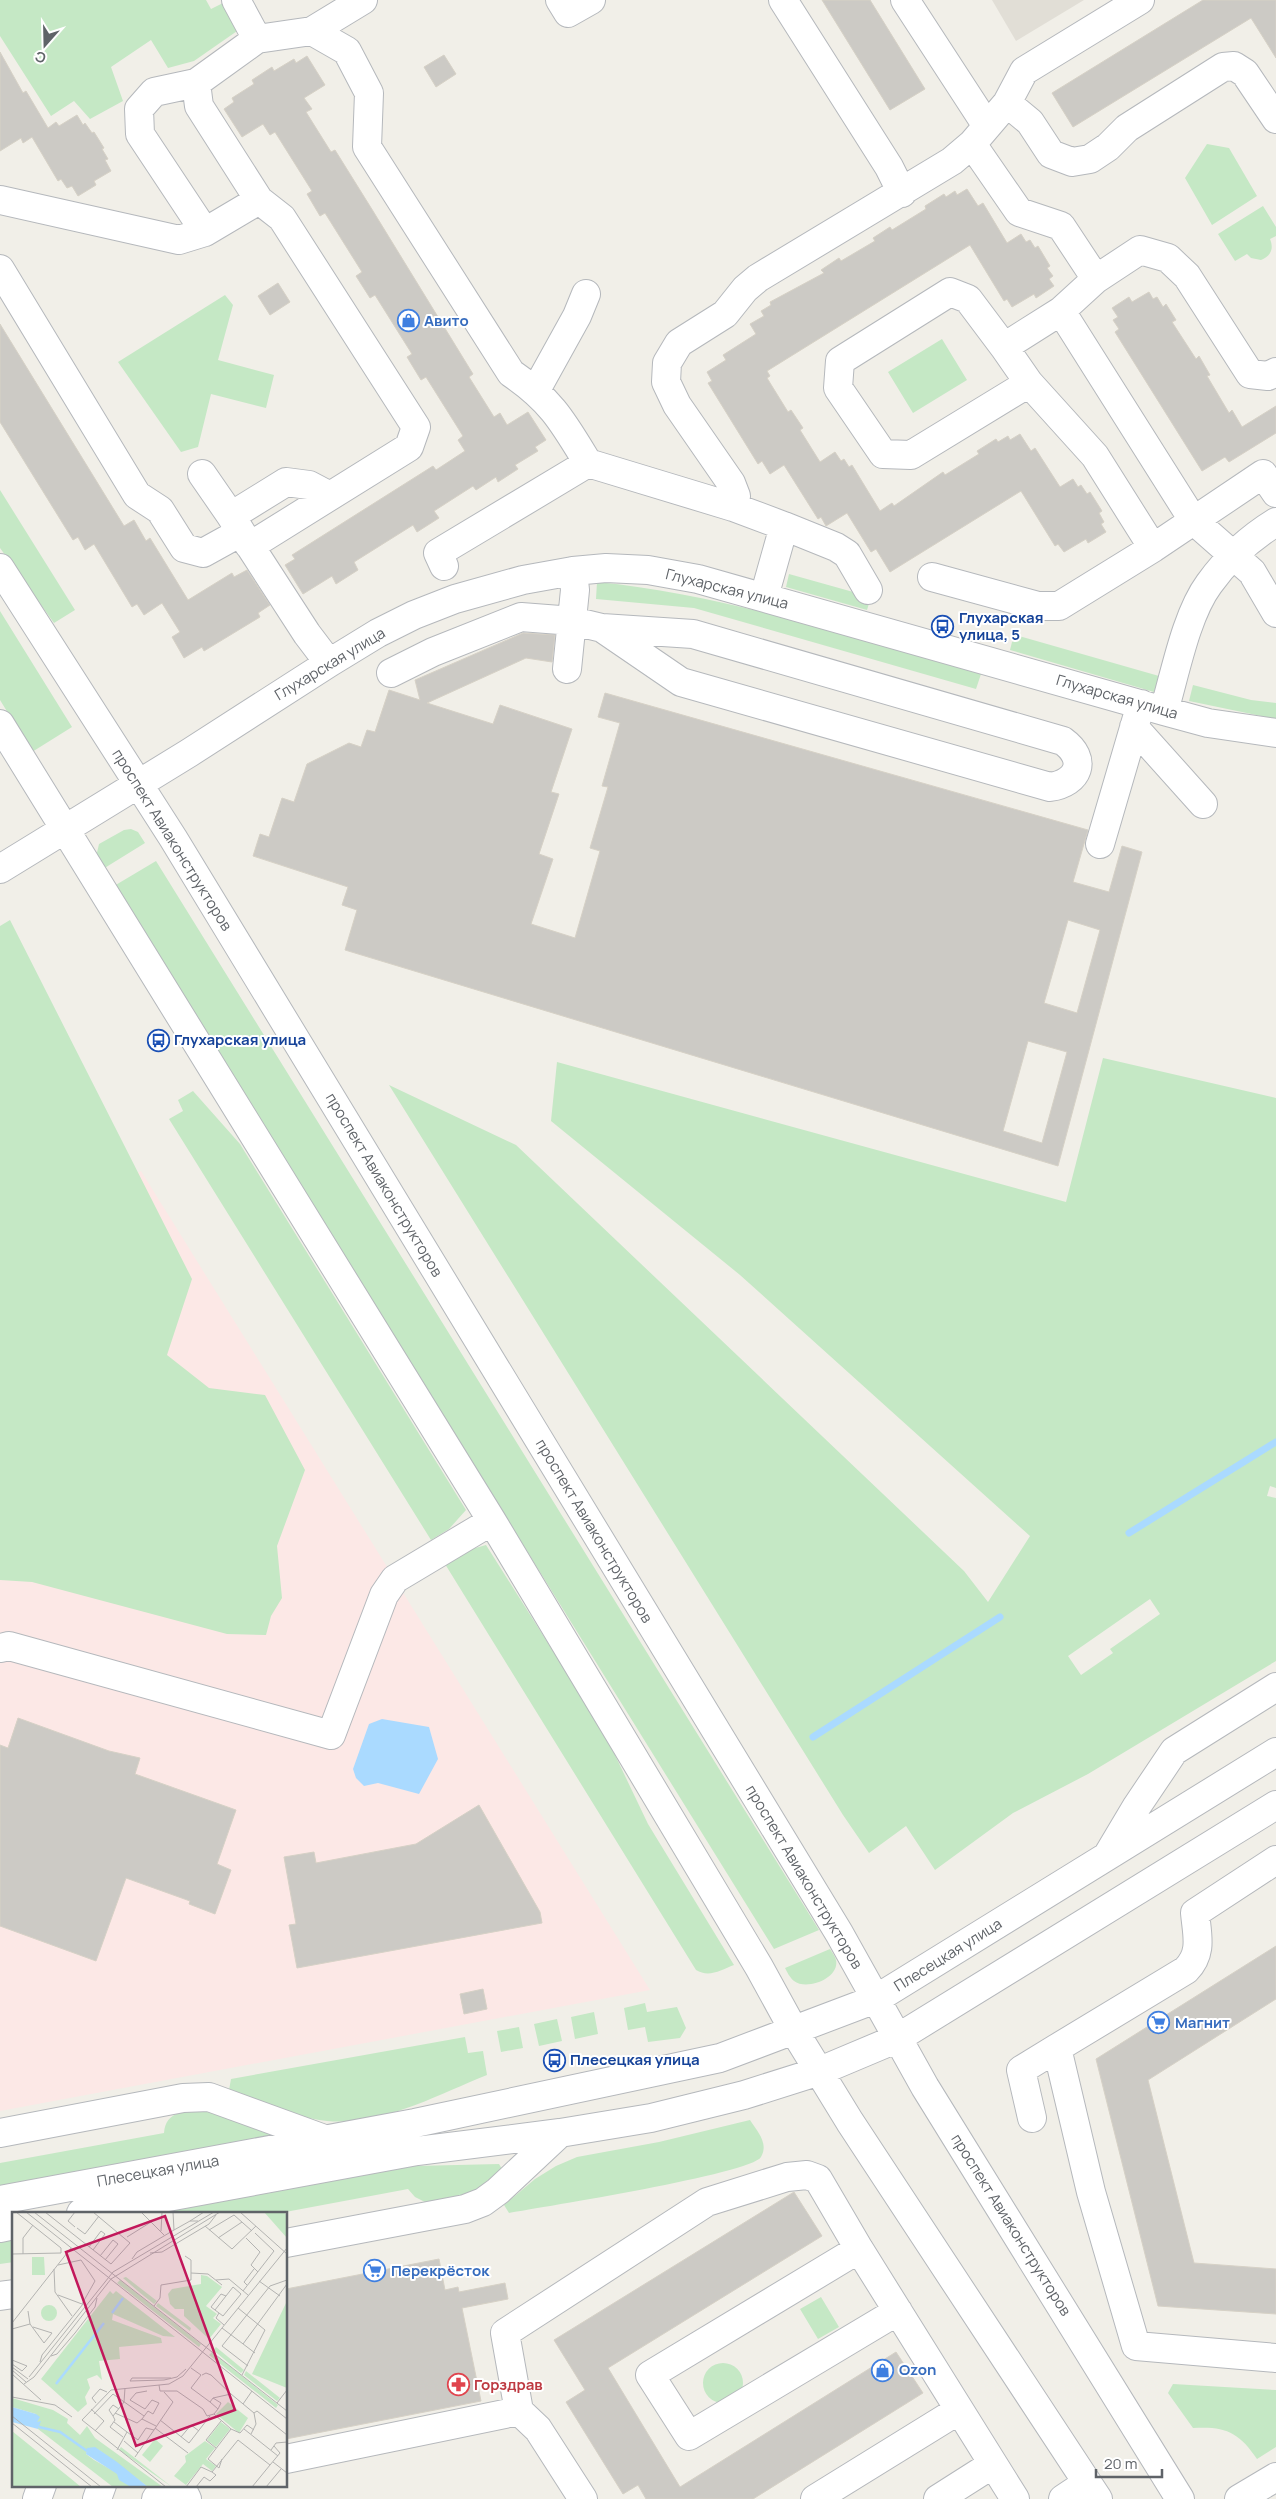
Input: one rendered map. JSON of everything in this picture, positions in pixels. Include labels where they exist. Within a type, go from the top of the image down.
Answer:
[{"type":"street","points":[[236,0],[257,39]]},
{"type":"street","points":[[205,232],[140,134],[140,109],[154,92],[196,83],[257,39],[312,31],[363,0]]},
{"type":"street","points":[[560,0],[568,13],[591,0]]},
{"type":"street","points":[[783,0],[902,192]]},
{"type":"street","points":[[906,0],[1019,212],[1061,226],[1096,279]]},
{"type":"street","points":[[733,507],[736,496],[731,483],[677,405],[666,382],[667,363],[679,343],[725,314],[745,289],[758,278],[952,161],[979,135],[1007,103],[1024,71],[1140,0]]},
{"type":"street","points":[[312,31],[347,51],[369,94],[367,147],[511,373],[536,390],[558,413],[588,463],[733,507],[836,547],[846,554],[868,590]]},
{"type":"street","points":[[1007,103],[1030,122],[1051,154],[1072,162],[1090,159],[1108,148],[1127,128],[1223,67],[1234,66],[1245,73],[1276,119]]},
{"type":"street","points":[[0,269],[137,495],[160,510],[184,548],[203,553],[241,531],[286,482],[309,486],[328,495],[409,447],[416,427],[282,218],[259,200],[199,106],[196,83]]},
{"type":"street","points":[[0,200],[179,240],[205,232],[259,200]]},
{"type":"street","points":[[1004,347],[1061,311],[1096,279],[1140,250],[1168,258],[1187,276],[1250,374],[1268,376],[1276,372]]},
{"type":"street","points":[[1029,383],[911,455],[883,454],[838,388],[840,361],[950,292],[968,300],[1029,383],[1095,456],[1153,548]]},
{"type":"street","points":[[536,390],[577,316],[586,294]]},
{"type":"street","points":[[1061,311],[1193,520],[1252,572],[1276,613]]},
{"type":"street","points":[[444,566],[438,553],[588,463]]},
{"type":"street","points":[[202,474],[307,634],[329,663]]},
{"type":"street","points":[[932,577],[1038,606],[1059,606],[1153,548],[1264,474],[1276,493]]},
{"type":"street","points":[[1100,844],[1146,714],[1208,585],[1233,555],[1258,533],[1276,522]]},
{"type":"street","points":[[764,597],[784,526]]},
{"type":"street","name":"проспект Авиаконструкторов","points":[[0,568],[137,785],[173,838],[839,1933],[896,2039],[1180,2499]]},
{"type":"street","name":"Глухарская улица","points":[[0,869],[137,785],[329,663],[414,615],[455,599],[523,580],[573,571],[606,568],[648,570],[698,579],[764,597],[1146,714],[1276,733]]},
{"type":"street","points":[[567,669],[575,590],[573,571]]},
{"type":"street","points":[[414,615],[433,652]]},
{"type":"street","points":[[391,673],[433,652],[521,617],[573,621],[602,628],[693,634],[1063,741],[1074,749],[1078,763],[1073,778],[1063,785],[1050,787],[680,682],[602,628]]},
{"type":"street","points":[[1146,714],[1203,804]]},
{"type":"street","points":[[0,724],[492,1521],[759,1967],[793,2029],[855,2128],[1092,2491],[1064,2499]]},
{"type":"street","points":[[0,1648],[8,1646],[331,1735],[384,1595],[395,1579],[492,1521]]},
{"type":"street","points":[[1107,1856],[1137,1806],[1174,1751],[1276,1687]]},
{"type":"street","name":"Плесецкая улица","points":[[0,2200],[327,2140],[694,2065],[720,2058],[876,1999],[1276,1752]]},
{"type":"street","name":"Плесецкая улица","points":[[86,2212],[417,2150],[560,2133],[651,2118],[744,2095],[820,2071],[896,2039],[1269,1818]]},
{"type":"street","points":[[1032,2118],[1021,2070],[1186,1970],[1194,1962],[1199,1951],[1195,1913],[1276,1860]]},
{"type":"street","points":[[1057,2048],[1091,2192],[1136,2346],[1276,2358]]},
{"type":"street","points":[[0,2133],[183,2098],[209,2097],[327,2140]]},
{"type":"street","points":[[288,2242],[465,2209],[483,2202],[560,2133]]},
{"type":"street","points":[[583,2499],[538,2429],[519,2411],[505,2333],[707,2202],[787,2177],[807,2175],[818,2179],[859,2249],[1015,2499]]},
{"type":"street","points":[[859,2249],[650,2375],[688,2436],[898,2311]]},
{"type":"street","points":[[815,2499],[959,2410]]},
{"type":"street","points":[[288,2459],[519,2411]]},
{"type":"street","points":[[938,2499],[993,2464]]},
{"type":"street","points":[[1239,2499],[1276,2477]]},
{"type":"street","points":[[37,2499],[42,2486]]},
{"type":"street","points":[[97,2499],[102,2486]]},
{"type":"street","points":[[156,2499],[180,2489]]},
{"type":"shaded area","points":[[992,0],[1084,0],[1016,41]]},
{"type":"shaded area","points":[[141,1171],[650,1990],[0,2111],[0,1250]]},
{"type":"green space","points":[[0,0],[206,0],[211,9],[225,2],[240,29],[194,61],[168,68],[151,40],[111,67],[123,101],[90,119],[74,101],[51,116],[0,36]]},
{"type":"green space","points":[[1207,144],[1229,148],[1257,196],[1212,225],[1185,178]]},
{"type":"green space","points":[[1263,206],[1276,227],[1276,236],[1270,239],[1271,252],[1261,260],[1251,258],[1247,254],[1235,261],[1218,234]]},
{"type":"green space","points":[[225,295],[233,305],[218,360],[274,375],[266,408],[211,394],[198,447],[181,452],[118,362]]},
{"type":"green space","points":[[942,339],[967,380],[913,413],[888,372]]},
{"type":"green space","points":[[0,490],[75,610],[54,623],[0,548]]},
{"type":"green space","points":[[789,574],[871,597],[867,610],[786,587]]},
{"type":"green space","points":[[597,582],[646,588],[743,607],[838,632],[981,674],[976,689],[694,608],[596,599]]},
{"type":"green space","points":[[0,611],[72,727],[32,752],[0,700]]},
{"type":"green space","points":[[1019,636],[1159,676],[1154,692],[1010,650],[1012,642]]},
{"type":"green space","points":[[1193,685],[1251,700],[1276,703],[1276,719],[1189,701]]},
{"type":"green space","points":[[131,829],[138,832],[145,843],[103,869],[96,857],[99,844],[124,830]]},
{"type":"green space","points":[[156,861],[819,1930],[774,1949],[114,886]]},
{"type":"green space","points":[[10,920],[192,1279],[167,1355],[209,1388],[265,1395],[305,1470],[277,1546],[282,1598],[271,1616],[266,1635],[227,1634],[32,1582],[0,1580],[0,926]]},
{"type":"green space","points":[[1103,1058],[1276,1098],[1276,1488],[1270,1486],[1267,1496],[1276,1498],[1276,1661],[1088,1774],[1013,1813],[935,1870],[906,1826],[869,1853],[843,1815],[389,1085],[516,1145],[964,1571],[988,1602],[1030,1536],[740,1275],[551,1121],[557,1062],[1066,1202]],"holes":[[[1150,1599],[1160,1614],[1110,1649],[1113,1653],[1081,1675],[1068,1656]]]},
{"type":"green space","points":[[193,1091],[240,1144],[466,1510],[449,1529],[431,1540],[169,1119],[183,1111],[178,1100]]},
{"type":"green space","points":[[486,1545],[604,1732],[648,1824],[734,1965],[710,1973],[696,1970],[445,1564],[465,1551]]},
{"type":"green space","points":[[830,1949],[836,1959],[836,1966],[828,1977],[821,1981],[800,1984],[793,1980],[785,1968]]},
{"type":"green space","points":[[645,2003],[647,2012],[677,2007],[686,2028],[680,2038],[648,2042],[645,2027],[628,2030],[624,2008]]},
{"type":"green space","points":[[594,2012],[598,2034],[575,2039],[571,2017]]},
{"type":"green space","points":[[557,2019],[562,2041],[539,2046],[534,2024]]},
{"type":"green space","points":[[519,2027],[523,2048],[501,2052],[497,2031]]},
{"type":"green space","points":[[465,2037],[468,2053],[483,2051],[487,2075],[429,2100],[368,2119],[327,2121],[315,2119],[290,2113],[229,2090],[231,2079]]},
{"type":"green space","points":[[203,2110],[226,2114],[273,2135],[0,2187],[0,2163],[164,2133],[168,2120],[172,2116],[183,2112]]},
{"type":"green space","points":[[750,2120],[761,2137],[764,2147],[761,2157],[749,2164],[686,2181],[509,2213],[504,2205],[535,2179],[556,2166],[577,2157],[659,2142]]},
{"type":"green space","points":[[499,2164],[502,2169],[478,2189],[461,2195],[425,2202],[415,2197],[408,2189],[285,2212],[162,2212],[415,2166]]},
{"type":"green space","points":[[12,2239],[12,2262],[0,2264],[0,2241]]},
{"type":"green space","points":[[821,2297],[839,2327],[818,2339],[800,2309]]},
{"type":"green space","points":[[719,2363],[727,2363],[734,2366],[740,2372],[743,2383],[740,2394],[734,2400],[727,2403],[719,2403],[712,2400],[706,2394],[703,2387],[703,2379],[706,2372],[712,2366]]},
{"type":"green space","points":[[1173,2384],[1276,2390],[1276,2447],[1257,2459],[1244,2442],[1230,2433],[1214,2428],[1193,2428],[1168,2393]]},
{"type":"water","points":[[382,1719],[429,1727],[438,1759],[419,1794],[378,1783],[364,1786],[356,1778],[353,1769],[369,1724]]},
{"type":"building","points":[[822,0],[870,0],[925,89],[890,110]]},
{"type":"building","points":[[1203,0],[1276,0],[1276,58],[1251,18],[1073,127],[1052,93]]},
{"type":"building","points":[[0,52],[23,93],[26,91],[48,128],[56,122],[59,126],[77,115],[83,125],[85,123],[92,133],[94,132],[104,148],[102,149],[108,159],[105,160],[111,171],[94,181],[96,185],[78,196],[72,186],[67,188],[61,179],[58,181],[32,137],[23,143],[21,138],[0,151]]},
{"type":"building","points":[[444,55],[456,74],[436,87],[424,67]]},
{"type":"building","points":[[307,56],[325,85],[304,98],[312,109],[306,112],[331,152],[335,150],[373,211],[473,374],[469,377],[494,417],[500,413],[507,425],[528,412],[546,440],[535,447],[538,451],[515,465],[518,469],[498,482],[496,477],[476,490],[473,486],[434,511],[439,518],[417,532],[413,525],[354,562],[358,570],[336,584],[332,576],[303,594],[285,565],[295,559],[292,555],[433,466],[436,470],[465,451],[458,440],[463,436],[426,377],[421,380],[407,357],[412,354],[375,295],[370,298],[356,276],[362,272],[325,213],[320,216],[307,194],[312,191],[275,132],[270,135],[263,124],[242,137],[224,109],[234,102],[232,98],[254,84],[252,80],[272,67],[274,71],[294,59],[296,63]]},
{"type":"building","points":[[967,189],[978,206],[983,203],[1007,243],[1021,234],[1026,242],[1030,240],[1035,248],[1038,246],[1050,266],[1047,268],[1053,276],[1049,279],[1054,286],[1036,298],[1034,294],[1012,307],[1007,299],[1004,301],[970,245],[767,371],[770,376],[767,378],[788,412],[791,410],[803,428],[800,430],[820,462],[835,452],[841,461],[844,459],[849,467],[852,465],[880,511],[892,503],[894,506],[943,472],[945,475],[979,454],[977,451],[996,439],[998,442],[1008,436],[1010,440],[1020,434],[1031,451],[1035,448],[1060,487],[1073,479],[1078,487],[1081,485],[1087,494],[1090,492],[1102,511],[1099,513],[1104,522],[1101,524],[1106,532],[1088,543],[1086,539],[1064,552],[1058,544],[1055,546],[1021,491],[890,572],[876,549],[871,552],[847,513],[826,526],[821,517],[818,519],[784,465],[770,474],[762,461],[758,464],[708,383],[712,381],[707,372],[726,360],[723,355],[756,334],[750,324],[764,316],[761,311],[771,305],[770,302],[824,273],[821,270],[839,258],[841,261],[875,241],[873,238],[890,227],[892,230],[926,209],[925,206],[944,194],[946,197],[955,191],[957,195]]},
{"type":"building","points":[[278,283],[290,302],[270,315],[258,296]]},
{"type":"building","points":[[1149,292],[1153,299],[1157,297],[1163,307],[1166,304],[1176,320],[1172,322],[1196,359],[1199,356],[1210,375],[1207,376],[1229,413],[1232,410],[1242,427],[1276,406],[1276,433],[1229,462],[1225,457],[1202,471],[1115,332],[1119,329],[1113,320],[1118,317],[1112,308],[1129,297],[1132,302]]},
{"type":"building","points":[[0,324],[124,526],[134,520],[146,541],[150,538],[188,600],[232,573],[234,577],[247,570],[270,605],[258,613],[260,617],[204,651],[202,647],[184,658],[172,637],[180,632],[162,603],[144,615],[137,604],[132,607],[94,544],[85,550],[78,537],[73,540],[0,422]]},
{"type":"building","points":[[523,633],[555,635],[552,662],[526,658],[427,703],[493,724],[500,705],[572,729],[551,792],[559,794],[539,854],[553,859],[531,924],[575,938],[600,851],[590,848],[608,787],[602,786],[620,723],[598,717],[605,693],[1088,830],[1073,882],[1109,892],[1122,846],[1142,852],[1058,1166],[345,950],[357,910],[342,905],[348,887],[253,856],[260,834],[269,837],[282,798],[294,802],[307,764],[349,743],[361,747],[367,730],[375,732],[389,690],[420,700],[415,680]],"holes":[[[1068,920],[1100,930],[1077,1013],[1044,1003]],[[1028,1041],[1067,1052],[1042,1143],[1003,1131]]]},
{"type":"building","points":[[18,1718],[109,1751],[140,1758],[135,1774],[236,1810],[217,1864],[231,1870],[215,1914],[189,1904],[190,1901],[126,1878],[96,1961],[0,1926],[0,1745],[8,1748]]},
{"type":"building","points":[[479,1805],[540,1912],[542,1923],[297,1968],[289,1925],[296,1924],[284,1857],[314,1852],[316,1863],[416,1844]]},
{"type":"building","points":[[1276,1946],[1276,1999],[1148,2080],[1194,2263],[1276,2269],[1276,2314],[1158,2306],[1096,2059]]},
{"type":"building","points":[[483,1989],[487,2009],[464,2014],[460,1994]]},
{"type":"building","points":[[794,2192],[822,2236],[608,2368],[680,2487],[896,2352],[923,2393],[753,2499],[646,2499],[638,2485],[623,2494],[566,2402],[585,2390],[554,2340]]},
{"type":"building","points":[[439,2259],[445,2290],[458,2287],[459,2292],[505,2283],[508,2299],[462,2308],[481,2401],[288,2439],[288,2289]]},
{"type":"waterway","points":[[1129,1533],[1276,1442]]},
{"type":"waterway","points":[[813,1737],[1000,1617]]},
{"type":"place","name":"Авито","points":[[408,321]]},
{"type":"place","name":"Глухарская улица, 5","points":[[943,627]]},
{"type":"place","name":"Глухарская улица","points":[[158,1040]]},
{"type":"place","name":"Магнит","points":[[1159,2023]]},
{"type":"place","name":"Плесецкая улица","points":[[554,2060]]},
{"type":"place","name":"Перекрёсток","points":[[375,2271]]},
{"type":"place","name":"Ozon","points":[[883,2370]]},
{"type":"place","name":"Горздрав","points":[[458,2385]]}]
